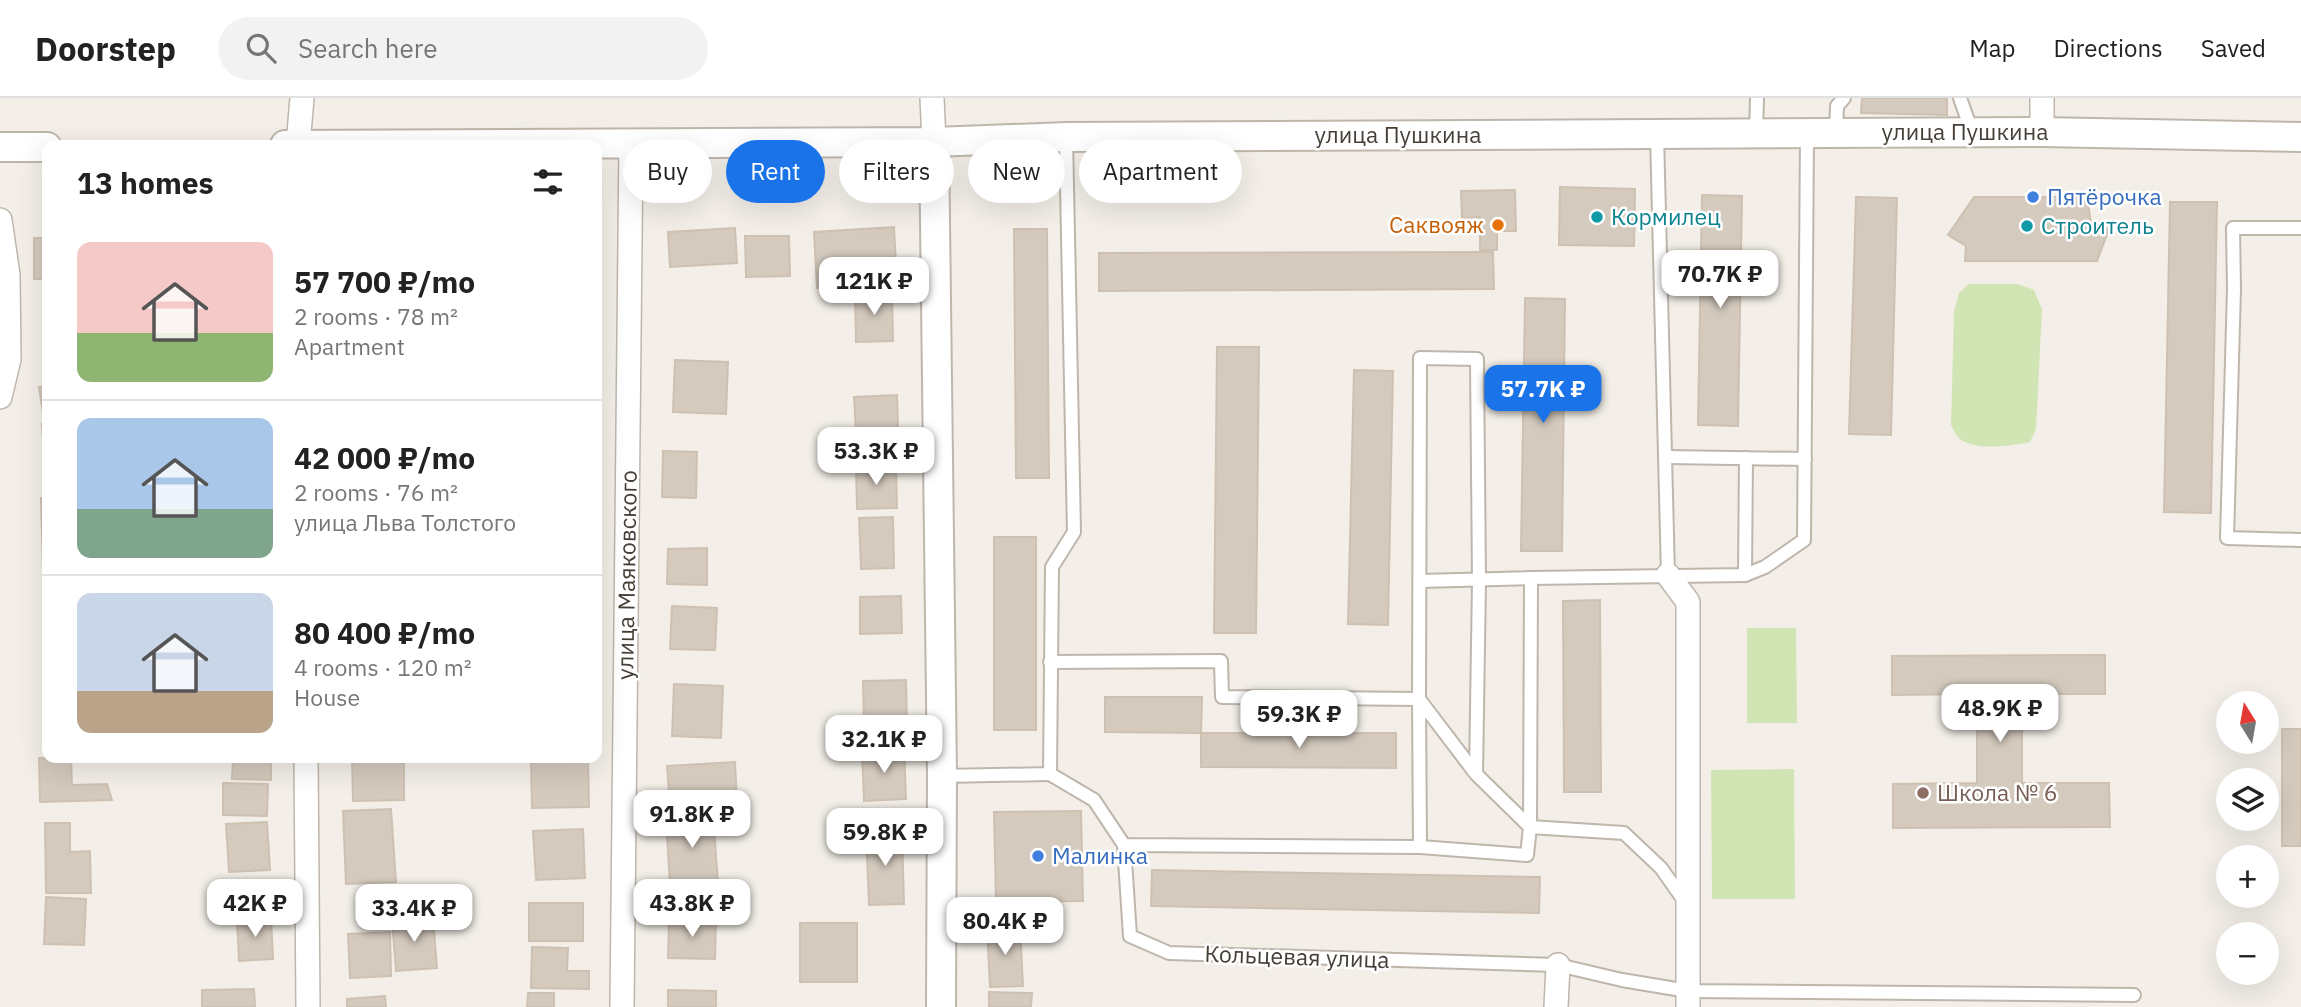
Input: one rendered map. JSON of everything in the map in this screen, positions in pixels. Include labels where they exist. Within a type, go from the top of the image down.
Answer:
[{"type":"street","points":[[298,140],[302,98]]},
{"type":"street","points":[[932,98],[933,140]]},
{"type":"street","points":[[2042,98],[2042,132]]},
{"type":"street","name":"улица Пушкина","points":[[954,141],[1066,137],[1972,132],[2301,137]]},
{"type":"street","name":"улица Пушкина","points":[[712,143],[839,143]]},
{"type":"street","name":"улица Пушкина","points":[[602,144],[623,144]]},
{"type":"street","points":[[0,147],[42,146]]},
{"type":"street","name":"улица Маяковского","points":[[622,1007],[630,203]]},
{"type":"street","points":[[934,203],[942,776],[941,1007]]},
{"type":"street","points":[[0,220],[8,275],[9,359],[0,397]]},
{"type":"street","points":[[1668,575],[1688,602],[1688,999]]},
{"type":"street","points":[[306,763],[308,1007]]},
{"type":"street","points":[[1556,1007],[1558,965]]},
{"type":"lane","points":[[1756,133],[1757,98]]},
{"type":"lane","points":[[1836,133],[1837,106],[1844,98]]},
{"type":"lane","points":[[1960,98],[1972,132]]},
{"type":"lane","points":[[1420,581],[1745,575],[1765,567],[1804,540],[1807,133]]},
{"type":"lane","points":[[1657,134],[1668,575]]},
{"type":"lane","points":[[1050,774],[1052,567],[1073,531],[1066,137]]},
{"type":"lane","points":[[2301,228],[2233,228],[2234,289],[2227,538],[2301,540]]},
{"type":"lane","points":[[1420,848],[1420,358],[1477,359],[1479,581],[1476,774]]},
{"type":"lane","points":[[1666,457],[1805,458]]},
{"type":"lane","points":[[1745,575],[1746,458]]},
{"type":"lane","points":[[942,776],[1050,774],[1094,800],[1124,845],[1420,848],[1527,855],[1530,827],[1531,578]]},
{"type":"lane","points":[[1050,662],[1220,661],[1222,697],[1419,699]]},
{"type":"lane","points":[[1419,699],[1476,774],[1530,827],[1624,833],[1661,868],[1689,908]]},
{"type":"lane","name":"Кольцевая улица","points":[[1124,845],[1130,936],[1169,953],[1558,965]]},
{"type":"lane","points":[[1558,965],[1688,999],[2134,995]]},
{"type":"green space","points":[[1969,284],[2018,284],[2034,290],[2042,309],[2036,429],[2030,442],[2004,446],[1975,445],[1960,439],[1951,425],[1954,311],[1959,293]]},
{"type":"green space","points":[[1747,628],[1796,628],[1797,723],[1747,723]]},
{"type":"green space","points":[[1794,769],[1795,899],[1712,899],[1711,770]]},
{"type":"building","points":[[1862,98],[1947,98],[1947,115],[1861,113]]},
{"type":"building","name":"Кормилец","points":[[1560,187],[1635,189],[1634,246],[1559,245]]},
{"type":"building","name":"Саквояж","points":[[1515,190],[1516,231],[1497,231],[1497,250],[1480,250],[1480,217],[1462,218],[1461,191]]},
{"type":"building","points":[[1702,195],[1742,196],[1738,426],[1698,425]]},
{"type":"building","points":[[1856,197],[1897,198],[1891,435],[1849,434]]},
{"type":"building","name":"Строитель","points":[[1974,197],[2087,197],[2091,223],[2109,229],[2097,261],[1965,261],[1966,246],[1948,235]]},
{"type":"building","points":[[2170,202],[2217,202],[2211,513],[2164,512]]},
{"type":"building","points":[[894,227],[897,283],[817,288],[814,232]]},
{"type":"building","points":[[735,228],[737,263],[670,267],[668,232]]},
{"type":"building","points":[[1014,229],[1047,229],[1049,478],[1016,478]]},
{"type":"building","points":[[745,236],[789,236],[790,276],[746,277]]},
{"type":"building","points":[[34,238],[42,238],[42,279],[34,279]]},
{"type":"building","points":[[1493,252],[1494,289],[1099,291],[1099,253]]},
{"type":"building","points":[[892,293],[893,341],[856,342],[855,294]]},
{"type":"building","points":[[1525,298],[1565,299],[1562,551],[1521,551]]},
{"type":"building","points":[[1217,347],[1259,347],[1256,633],[1214,633]]},
{"type":"building","points":[[675,360],[728,362],[726,414],[673,412]]},
{"type":"building","points":[[1354,370],[1393,371],[1388,625],[1348,624]]},
{"type":"building","points":[[897,395],[898,430],[856,432],[854,397]]},
{"type":"building","points":[[663,451],[697,452],[696,498],[662,497]]},
{"type":"building","points":[[896,465],[897,508],[857,509],[856,466]]},
{"type":"building","points":[[893,517],[894,568],[861,569],[859,518]]},
{"type":"building","points":[[994,537],[1036,537],[1036,730],[994,730]]},
{"type":"building","points":[[707,548],[707,585],[667,584],[668,549]]},
{"type":"building","points":[[901,596],[902,633],[860,634],[860,597]]},
{"type":"building","points":[[1600,600],[1601,792],[1564,792],[1563,601]]},
{"type":"building","points":[[672,606],[717,608],[715,650],[670,649]]},
{"type":"building","points":[[2105,655],[2105,694],[2022,694],[2022,783],[2109,783],[2110,827],[1893,828],[1893,784],[1977,783],[1977,694],[1892,695],[1892,656]]},
{"type":"building","points":[[906,680],[907,724],[864,725],[863,681]]},
{"type":"building","points":[[674,684],[723,686],[721,738],[672,736]]},
{"type":"building","points":[[1105,697],[1202,697],[1201,733],[1105,732]]},
{"type":"building","points":[[2282,729],[2301,729],[2301,846],[2282,846]]},
{"type":"building","points":[[1201,733],[1396,733],[1396,768],[1201,767]]},
{"type":"building","points":[[904,749],[906,799],[864,801],[862,751]]},
{"type":"building","points":[[39,758],[42,758],[42,763],[71,763],[72,785],[107,784],[112,800],[40,802]]},
{"type":"building","points":[[735,762],[737,803],[670,807],[667,766]]},
{"type":"building","points":[[233,763],[271,763],[271,780],[232,779]]},
{"type":"building","points":[[352,763],[404,763],[404,800],[353,801]]},
{"type":"building","points":[[531,763],[588,763],[589,807],[532,808]]},
{"type":"building","points":[[223,783],[268,784],[267,816],[223,815]]},
{"type":"building","points":[[391,809],[396,882],[346,884],[343,811]]},
{"type":"building","name":"Малинка","points":[[1081,811],[1083,901],[996,902],[994,812]]},
{"type":"building","points":[[713,813],[718,884],[670,887],[666,816]]},
{"type":"building","points":[[267,822],[270,870],[229,872],[226,824]]},
{"type":"building","points":[[45,823],[70,823],[70,852],[90,851],[91,893],[46,893]]},
{"type":"building","points":[[583,829],[585,878],[536,880],[533,831]]},
{"type":"building","points":[[902,831],[904,904],[869,905],[866,832]]},
{"type":"building","points":[[1152,870],[1540,877],[1539,913],[1151,906]]},
{"type":"building","points":[[46,897],[86,899],[84,945],[44,944]]},
{"type":"building","points":[[529,903],[583,903],[583,941],[529,941]]},
{"type":"building","points":[[271,917],[273,959],[239,961],[237,919]]},
{"type":"building","points":[[433,918],[437,968],[396,971],[392,920]]},
{"type":"building","points":[[669,919],[716,920],[715,959],[668,958]]},
{"type":"building","points":[[800,923],[857,923],[857,982],[800,982]]},
{"type":"building","points":[[1020,926],[1023,986],[990,987],[987,928]]},
{"type":"building","points":[[390,932],[391,976],[350,978],[348,934]]},
{"type":"building","points":[[532,947],[568,948],[567,971],[589,971],[589,989],[531,988]]},
{"type":"building","points":[[254,989],[255,1007],[202,1007],[202,990]]},
{"type":"building","points":[[668,990],[716,991],[716,1007],[668,1007]]},
{"type":"building","points":[[989,992],[1032,993],[1031,1007],[989,1007]]},
{"type":"building","points":[[528,993],[554,993],[554,1007],[527,1007]]},
{"type":"building","points":[[385,996],[386,1007],[347,1007],[347,999]]},
{"type":"place","name":"Пятёрочка","points":[[2033,197]]},
{"type":"place","name":"Кормилец","points":[[1597,217]]},
{"type":"place","name":"Саквояж","points":[[1498,225]]},
{"type":"place","name":"Строитель","points":[[2027,226]]},
{"type":"place","name":"Школа № 6","points":[[1923,793]]},
{"type":"place","name":"Малинка","points":[[1038,856]]}]
